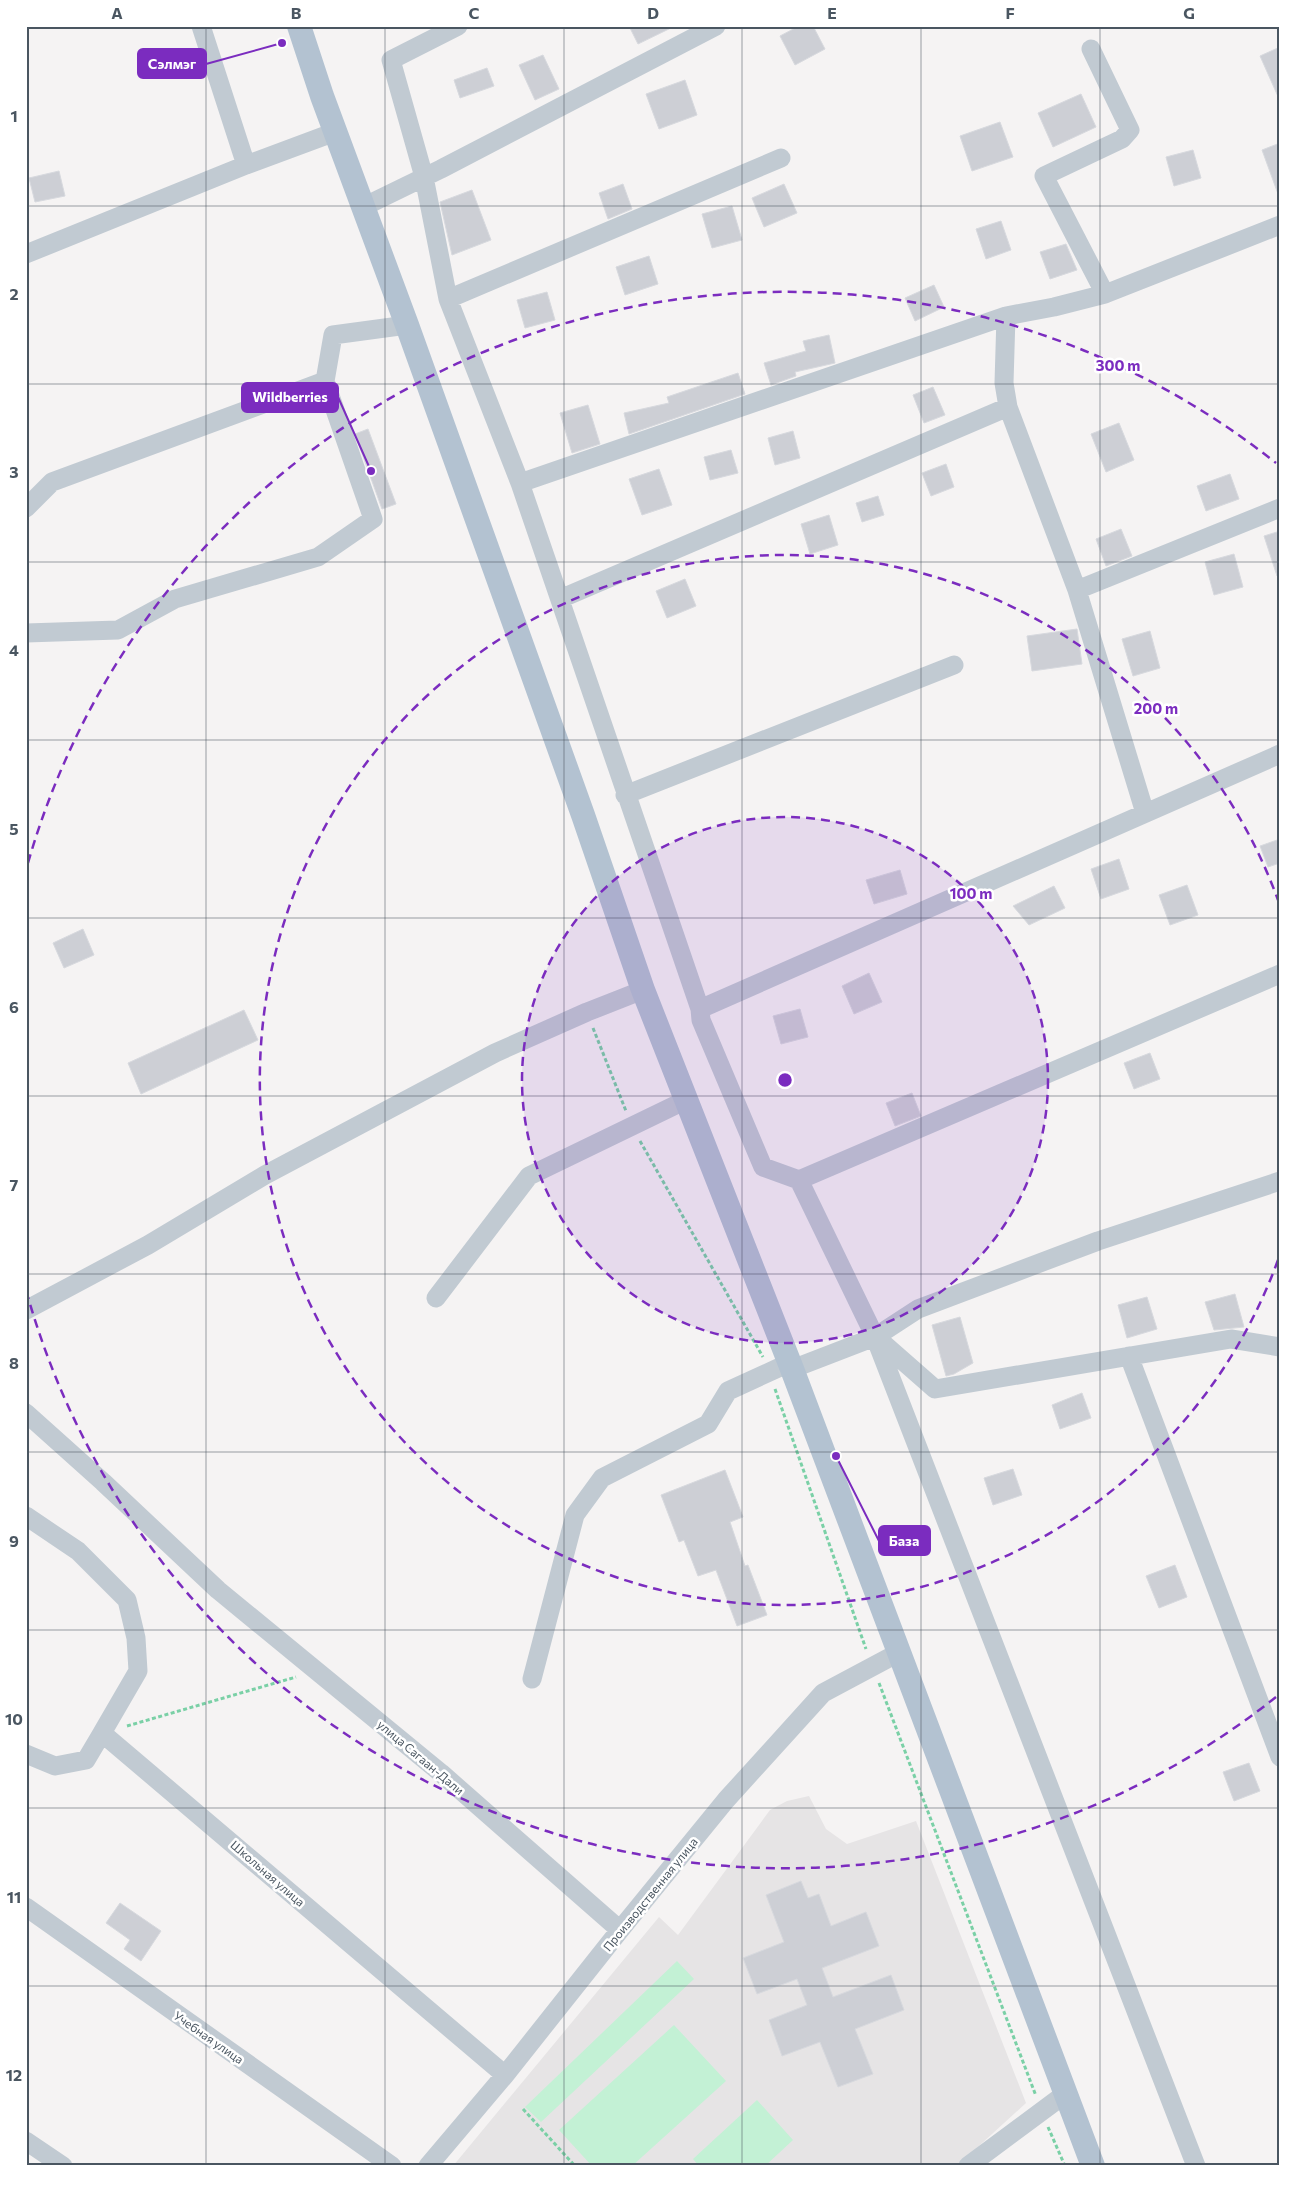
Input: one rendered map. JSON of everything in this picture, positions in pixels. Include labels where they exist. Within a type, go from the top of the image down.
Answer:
[{"type":"main road","points":[[299,26],[335,132],[407,325],[580,806],[643,990],[686,1100],[783,1368],[898,1653],[1093,2166]]},
{"type":"street","points":[[202,26],[246,165]]},
{"type":"street","points":[[458,26],[391,60],[424,177],[448,299],[520,483],[700,1009],[701,1020],[763,1168],[799,1180],[1280,974]]},
{"type":"street","points":[[363,207],[716,26]]},
{"type":"street","points":[[1091,49],[1130,130],[1122,138],[1044,176],[1105,294]]},
{"type":"street","points":[[26,254],[246,165],[335,132]]},
{"type":"street","points":[[448,299],[781,158]]},
{"type":"street","points":[[520,483],[1006,316],[1054,307],[1105,294],[1280,225]]},
{"type":"street","points":[[1006,316],[1004,383],[1008,407],[1077,590],[1145,814]]},
{"type":"street","points":[[26,633],[118,630],[175,599],[318,557],[373,519],[325,381],[333,335],[407,325]]},
{"type":"street","points":[[26,508],[52,482],[325,381]]},
{"type":"street","points":[[560,599],[1008,407]]},
{"type":"street","points":[[1077,590],[1280,508]]},
{"type":"street","points":[[626,795],[954,665]]},
{"type":"street","points":[[700,1009],[1280,754]]},
{"type":"street","points":[[26,1310],[148,1244],[265,1175],[495,1053],[587,1012],[643,990]]},
{"type":"street","points":[[436,1298],[529,1176],[686,1100]]},
{"type":"street","points":[[799,1180],[875,1337],[1196,2166]]},
{"type":"street","points":[[532,1679],[575,1515],[602,1478],[708,1424],[728,1391],[783,1368],[875,1337],[918,1309],[1098,1242],[1280,1181]]},
{"type":"street","points":[[875,1337],[935,1389],[1232,1339],[1280,1348]]},
{"type":"street","points":[[1129,1356],[1280,1757]]},
{"type":"street","name":"улица Сагаан-Дали","points":[[26,1413],[218,1590],[441,1773],[620,1930]]},
{"type":"street","points":[[26,1516],[78,1551],[127,1600],[136,1638],[138,1671],[86,1760],[55,1766],[26,1754]]},
{"type":"street","name":"Производственная улица","points":[[428,2166],[505,2075],[726,1800],[823,1693],[898,1653]]},
{"type":"street","name":"Школьная улица","points":[[102,1733],[505,2075]]},
{"type":"street","name":"Учебная улица","points":[[26,1907],[392,2166]]},
{"type":"street","points":[[968,2166],[1065,2094]]},
{"type":"street","points":[[26,2142],[63,2166]]},
{"type":"path","points":[[587,1012],[632,1126],[765,1362],[783,1368],[872,1666],[1041,2111],[1065,2166]]},
{"type":"path","points":[[102,1733],[318,1671]]},
{"type":"path","points":[[523,2109],[576,2166]]},
{"type":"shaded area","points":[[809,1796],[826,1829],[847,1844],[916,1821],[1026,2103],[957,2166],[453,2166],[659,1917],[678,1935],[770,1810],[787,1801]]},
{"type":"green space","points":[[677,1961],[694,1979],[541,2122],[525,2107]]},
{"type":"green space","points":[[674,2025],[726,2081],[632,2166],[592,2166],[559,2130]]},
{"type":"green space","points":[[757,2100],[793,2140],[765,2166],[699,2166],[693,2159]]},
{"type":"building","points":[[629,26],[675,26],[638,44]]},
{"type":"building","points":[[799,26],[813,26],[825,49],[795,65],[780,36]]},
{"type":"building","points":[[1280,47],[1280,101],[1260,56]]},
{"type":"building","points":[[543,55],[559,89],[535,100],[519,65]]},
{"type":"building","points":[[487,68],[494,86],[460,98],[454,80]]},
{"type":"building","points":[[685,80],[697,115],[659,129],[646,94]]},
{"type":"building","points":[[1081,94],[1096,127],[1053,147],[1038,113]]},
{"type":"building","points":[[1000,122],[1013,157],[972,171],[960,136]]},
{"type":"building","points":[[1280,143],[1280,194],[1278,194],[1262,150]]},
{"type":"building","points":[[1193,150],[1201,178],[1174,186],[1166,157]]},
{"type":"building","points":[[59,171],[65,196],[35,202],[29,178]]},
{"type":"building","points":[[623,184],[632,209],[608,219],[599,193]]},
{"type":"building","points":[[784,184],[797,213],[764,227],[752,198]]},
{"type":"building","points":[[472,190],[491,240],[452,255],[440,202]]},
{"type":"building","points":[[732,206],[742,240],[712,248],[702,214]]},
{"type":"building","points":[[1001,221],[1011,250],[986,259],[976,229]]},
{"type":"building","points":[[1066,244],[1077,270],[1050,279],[1040,252]]},
{"type":"building","points":[[649,256],[658,284],[625,295],[616,267]]},
{"type":"building","points":[[934,285],[944,307],[915,321],[905,298]]},
{"type":"building","points":[[547,292],[555,320],[525,328],[517,300]]},
{"type":"building","points":[[829,335],[835,363],[795,372],[796,376],[771,385],[764,363],[806,351],[803,341]]},
{"type":"building","points":[[738,373],[745,394],[629,434],[624,413],[669,403],[667,397]]},
{"type":"building","points":[[933,387],[945,415],[924,423],[913,395]]},
{"type":"building","points":[[588,405],[600,444],[572,453],[560,413]]},
{"type":"building","points":[[1119,423],[1134,460],[1106,472],[1091,434]]},
{"type":"building","points":[[368,429],[396,504],[382,509],[355,434]]},
{"type":"building","points":[[793,431],[800,458],[775,465],[768,438]]},
{"type":"building","points":[[731,450],[738,473],[710,480],[704,457]]},
{"type":"building","points":[[946,464],[954,487],[931,496],[922,473]]},
{"type":"building","points":[[659,469],[672,505],[642,515],[629,479]]},
{"type":"building","points":[[1230,474],[1239,499],[1206,511],[1197,486]]},
{"type":"building","points":[[878,496],[884,515],[862,522],[856,503]]},
{"type":"building","points":[[829,515],[838,545],[810,554],[801,524]]},
{"type":"building","points":[[1121,529],[1132,556],[1106,566],[1096,539]]},
{"type":"building","points":[[1280,531],[1280,575],[1277,576],[1264,536]]},
{"type":"building","points":[[1234,554],[1243,587],[1214,595],[1205,562]]},
{"type":"building","points":[[685,579],[696,606],[667,618],[656,591]]},
{"type":"building","points":[[1077,629],[1082,664],[1032,671],[1027,636]]},
{"type":"building","points":[[1150,631],[1160,668],[1133,676],[1122,639]]},
{"type":"building","points":[[1280,839],[1280,863],[1268,867],[1260,846]]},
{"type":"building","points":[[1119,859],[1129,889],[1101,899],[1091,869]]},
{"type":"building","points":[[900,870],[907,894],[874,904],[866,880]]},
{"type":"building","points":[[1187,885],[1198,915],[1170,925],[1159,895]]},
{"type":"building","points":[[1054,886],[1065,908],[1029,925],[1013,906]]},
{"type":"building","points":[[83,929],[94,955],[64,968],[53,943]]},
{"type":"building","points":[[869,973],[882,1002],[854,1014],[842,986]]},
{"type":"building","points":[[800,1009],[808,1037],[781,1044],[773,1016]]},
{"type":"building","points":[[244,1010],[258,1040],[141,1094],[128,1063]]},
{"type":"building","points":[[1150,1053],[1160,1079],[1134,1089],[1124,1063]]},
{"type":"building","points":[[912,1093],[921,1116],[895,1126],[886,1103]]},
{"type":"building","points":[[1235,1294],[1244,1327],[1214,1330],[1205,1302]]},
{"type":"building","points":[[1147,1297],[1157,1329],[1127,1338],[1118,1305]]},
{"type":"building","points":[[960,1317],[973,1363],[954,1374],[946,1376],[932,1325]]},
{"type":"building","points":[[1082,1393],[1091,1418],[1060,1429],[1052,1405]]},
{"type":"building","points":[[1013,1469],[1022,1495],[993,1505],[984,1478]]},
{"type":"building","points":[[725,1470],[743,1517],[730,1522],[745,1566],[748,1565],[767,1615],[737,1626],[716,1570],[698,1576],[684,1540],[679,1542],[661,1495]]},
{"type":"building","points":[[1175,1565],[1187,1597],[1159,1608],[1146,1576]]},
{"type":"building","points":[[1249,1763],[1260,1791],[1234,1801],[1223,1772]]},
{"type":"building","points":[[801,1881],[808,1898],[819,1894],[831,1926],[866,1912],[879,1946],[822,1968],[833,1997],[891,1975],[904,2010],[855,2029],[873,2074],[838,2087],[820,2042],[782,2056],[769,2020],[807,2005],[797,1979],[757,1994],[743,1958],[784,1942],[766,1895]]},
{"type":"building","points":[[120,1903],[161,1931],[141,1961],[124,1949],[130,1940],[106,1923]]},
{"type":"place","name":"Сэлмэг","points":[[282,43]]},
{"type":"place","name":"Wildberries","points":[[371,471]]},
{"type":"place","name":"База","points":[[836,1456]]}]
